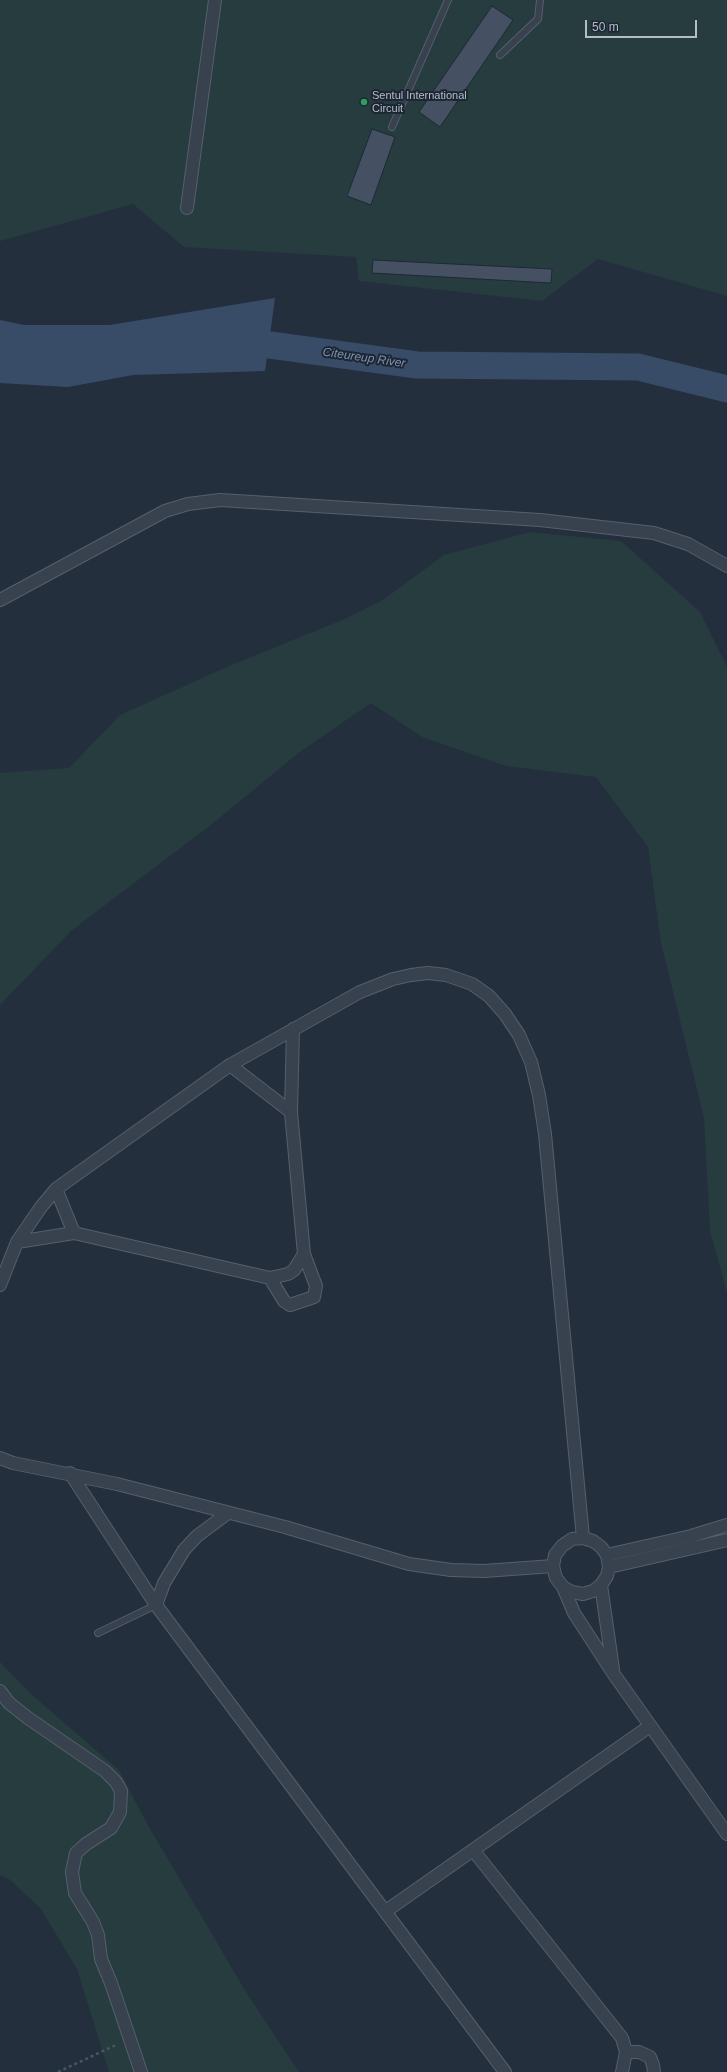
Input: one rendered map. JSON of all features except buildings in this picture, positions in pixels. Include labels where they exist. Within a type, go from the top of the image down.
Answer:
[{"type":"street","points":[[186,208],[215,0]]},
{"type":"street","points":[[0,600],[166,510],[188,504],[220,500],[540,520],[654,533],[688,544],[727,566]]},
{"type":"street","points":[[0,1285],[17,1242],[41,1207],[56,1190],[230,1065],[293,1028],[360,992],[392,979],[428,973],[446,975],[472,984],[483,992],[505,1014],[518,1035],[531,1062],[540,1095],[584,1538]]},
{"type":"street","points":[[270,1278],[284,1301],[290,1305],[314,1297],[316,1286],[304,1254],[291,1112],[293,1028]]},
{"type":"street","points":[[230,1065],[291,1112]]},
{"type":"street","points":[[56,1190],[74,1234]]},
{"type":"street","points":[[17,1242],[74,1234],[270,1278],[288,1274],[294,1270],[304,1254]]},
{"type":"street","points":[[0,1458],[13,1464],[70,1473],[285,1527],[409,1564],[451,1570],[484,1571],[553,1566]]},
{"type":"street","points":[[0,1468],[13,1464]]},
{"type":"street","points":[[70,1473],[156,1605],[506,2072]]},
{"type":"street","points":[[156,1605],[164,1583],[184,1550],[197,1536],[228,1513]]},
{"type":"street","points":[[608,1561],[727,1525]]},
{"type":"street","points":[[563,1587],[572,1592],[583,1594],[593,1591],[602,1585],[607,1576],[608,1561],[601,1547],[593,1541],[584,1538],[572,1540],[562,1546],[555,1555],[553,1566],[556,1578],[563,1587],[574,1613],[613,1673],[727,1834]]},
{"type":"street","points":[[608,1561],[727,1540]]},
{"type":"street","points":[[602,1585],[613,1673]]},
{"type":"street","points":[[0,1691],[9,1703],[28,1718],[105,1771],[116,1782],[121,1791],[120,1812],[111,1828],[86,1844],[76,1853],[72,1872],[76,1893],[93,1922],[98,1935],[101,1959],[111,1983],[142,2072]]},
{"type":"street","points":[[386,1912],[650,1726]]},
{"type":"street","points":[[474,1850],[622,2038],[626,2052],[622,2072]]},
{"type":"street","points":[[626,2052],[639,2052],[650,2057],[654,2072]]},
{"type":"lane","points":[[392,127],[448,0]]},
{"type":"lane","points":[[500,55],[538,19],[540,0]]},
{"type":"lane","points":[[98,1633],[156,1605]]},
{"type":"path","points":[[58,2072],[129,2038]]},
{"type":"green space","name":"Sentul International Circuit","points":[[0,0],[727,0],[727,296],[598,259],[542,301],[359,281],[356,257],[184,247],[133,204],[0,241]]},
{"type":"green space","points":[[530,532],[621,541],[700,612],[727,667],[727,1293],[710,1231],[704,1118],[661,943],[648,847],[596,777],[506,766],[422,737],[371,703],[297,754],[212,824],[71,931],[0,1005],[0,773],[69,768],[120,715],[229,666],[347,618],[383,600],[444,555]]},
{"type":"green space","points":[[0,1662],[30,1693],[119,1770],[145,1820],[246,1992],[299,2072],[109,2072],[77,1969],[41,1909],[9,1879],[0,1875]]},
{"type":"water","points":[[275,298],[265,371],[133,375],[68,387],[0,383],[0,320],[24,325],[110,325]]},
{"type":"waterway","name":"Citeureup River","points":[[233,340],[417,365],[638,367],[727,389]]},
{"type":"place","name":"Sentul International Circuit","points":[[364,102]]}]
